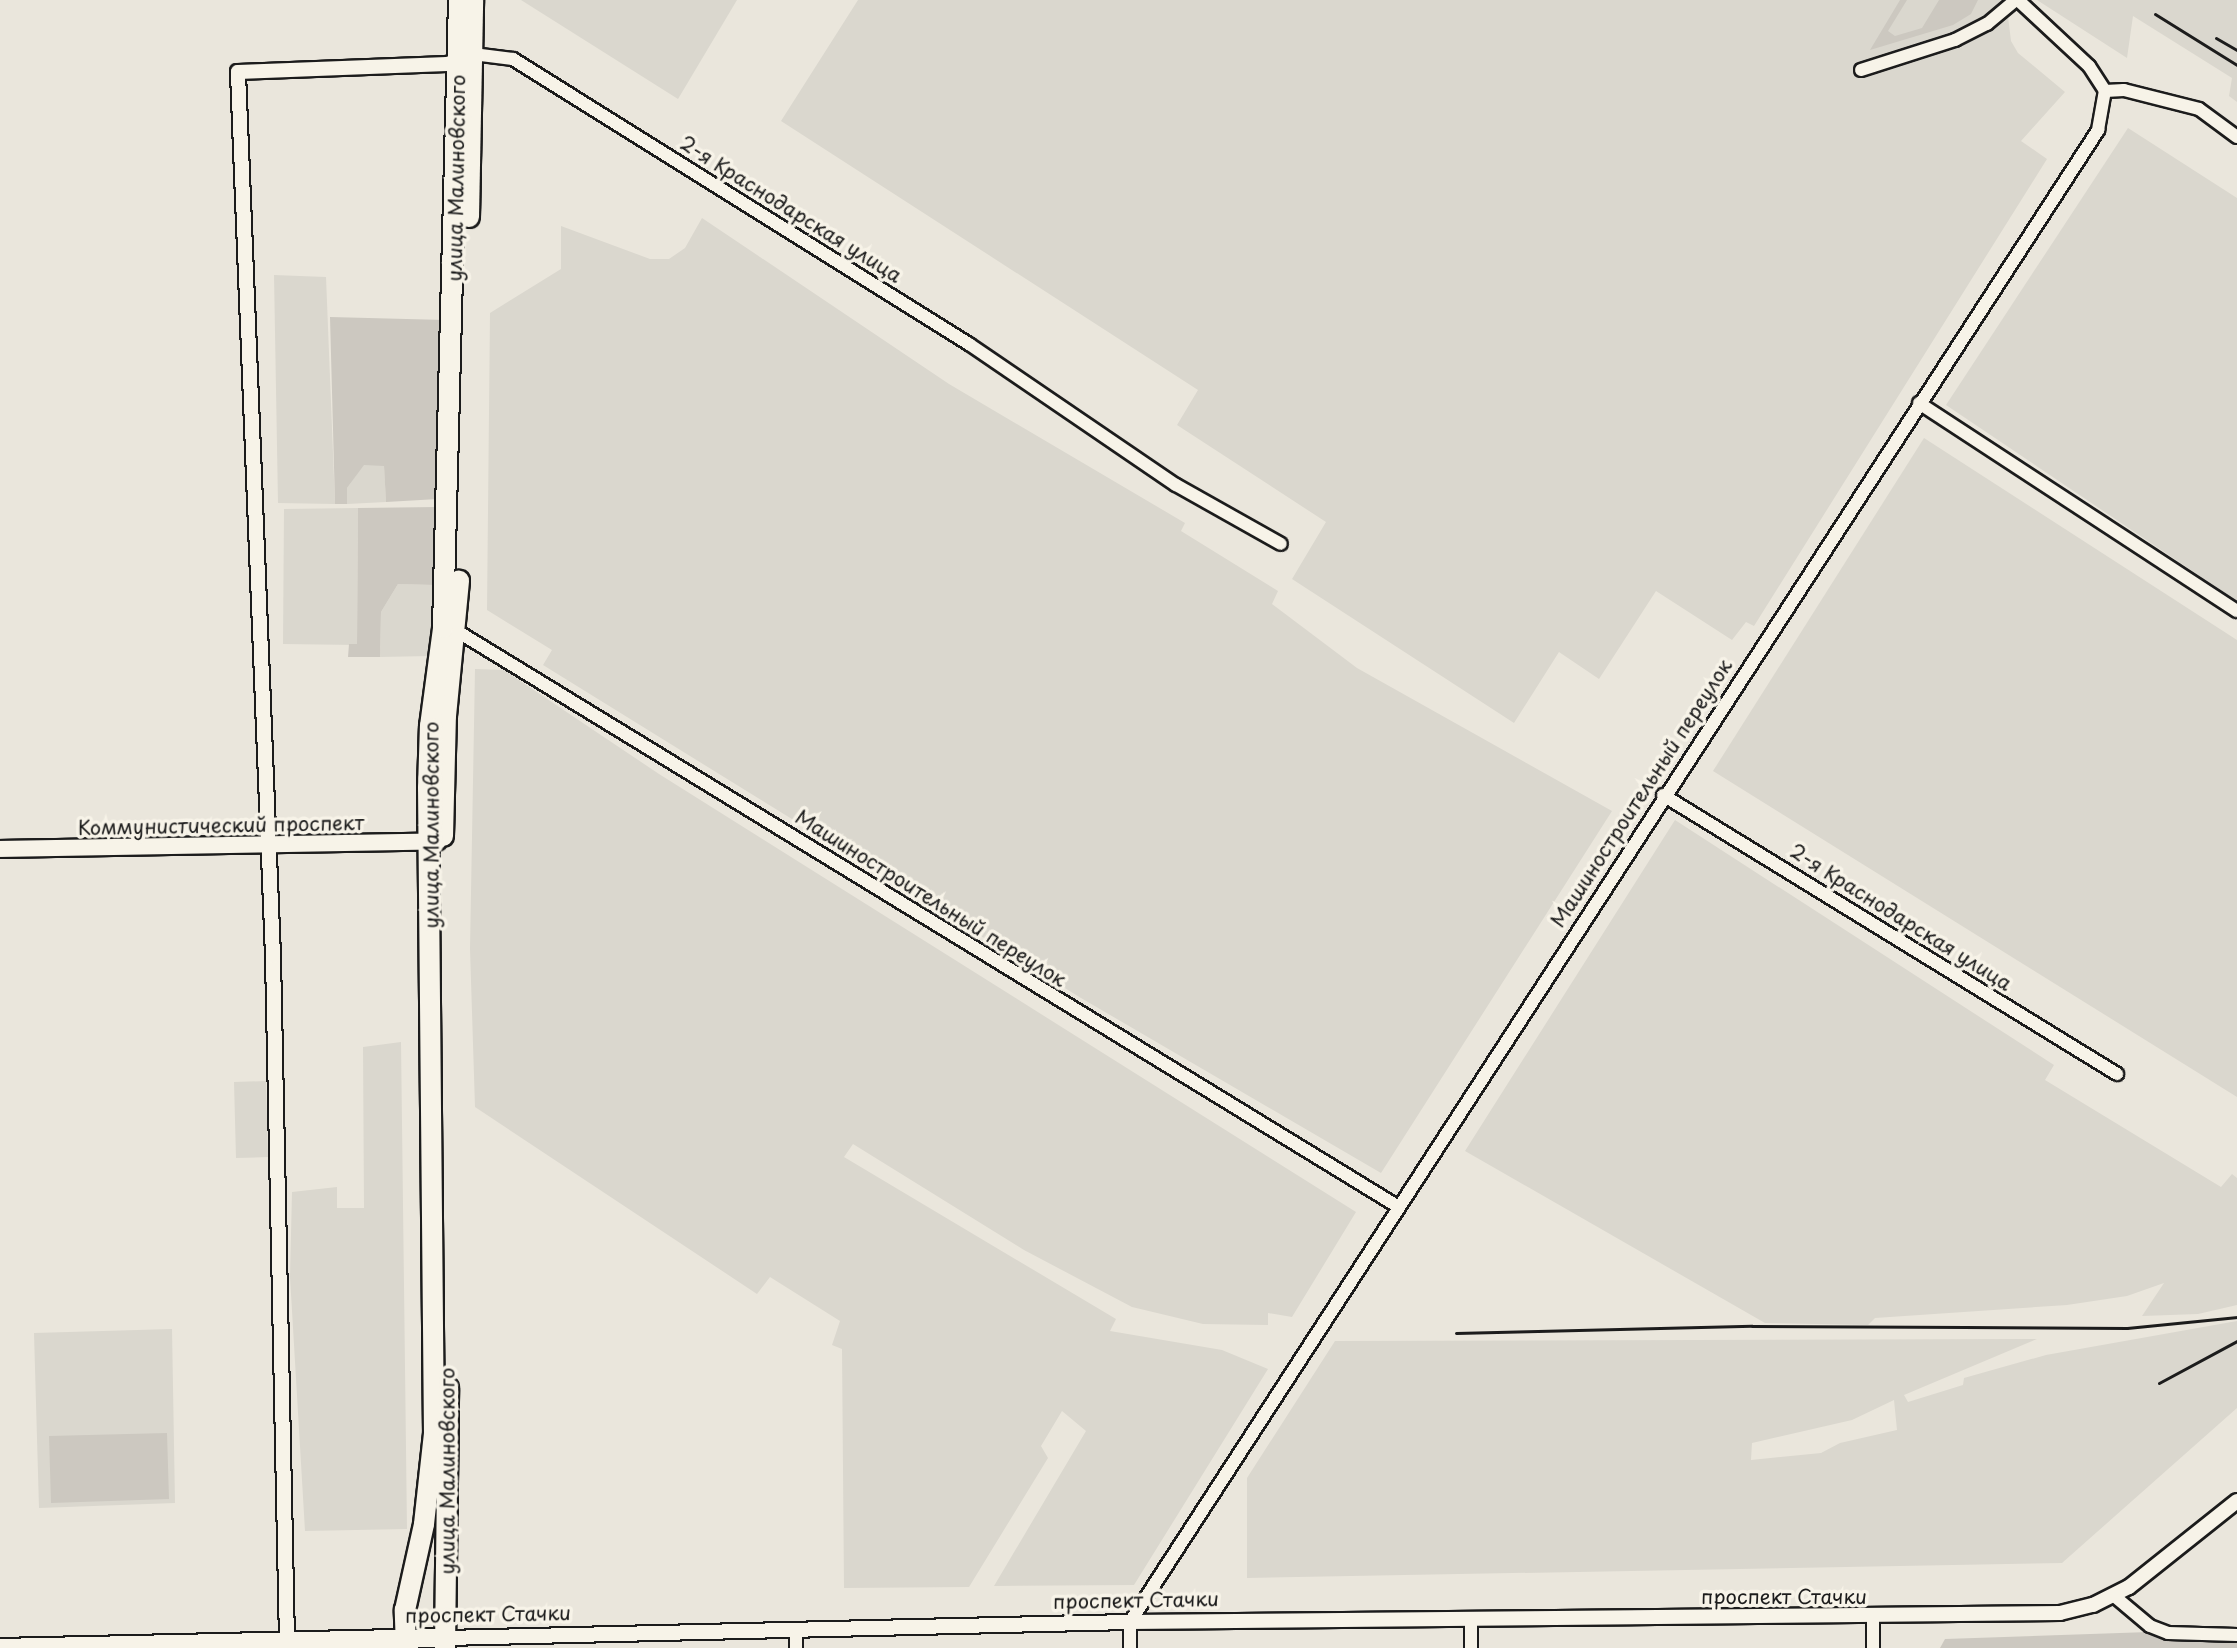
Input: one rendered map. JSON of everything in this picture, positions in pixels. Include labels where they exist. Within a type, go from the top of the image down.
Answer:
[{"type":"highway","name":"улица Малиновского","points":[[459,0],[465,58]]},
{"type":"highway","name":"улица Малиновского","points":[[445,1643],[449,1433],[436,841],[430,726],[450,628],[465,58],[473,0]]},
{"type":"highway","name":"улица Малиновского","points":[[405,1642],[434,1434],[436,841]]},
{"type":"main road","name":"Коммунистический проспект","points":[[0,849],[436,841]]},
{"type":"main road","name":"проспект Стачки","points":[[0,1648],[287,1642],[445,1643]]},
{"type":"street","points":[[1861,70],[1955,40],[1987,24],[2017,0],[2089,66],[2105,91],[2124,90],[2199,109],[2237,137]]},
{"type":"street","name":"2-я Краснодарская улица","points":[[267,844],[238,72],[465,58],[513,59],[969,344],[1176,485],[1281,544]]},
{"type":"street","name":"Машиностроительный переулок","points":[[1130,1622],[1663,795],[2098,130],[2105,91]]},
{"type":"street","points":[[1919,403],[2237,611]]},
{"type":"street","name":"Машиностроительный переулок","points":[[450,628],[1397,1206]]},
{"type":"street","name":"2-я Краснодарская улица","points":[[1663,795],[2117,1074]]},
{"type":"street","points":[[267,844],[287,1642]]},
{"type":"street","name":"проспект Стачки","points":[[445,1643],[1130,1622],[1873,1618],[2060,1613],[2113,1595],[2164,1562],[2237,1501]]},
{"type":"street","points":[[2113,1595],[2150,1626],[2168,1633],[2237,1635]]},
{"type":"street","points":[[1873,1618],[1873,1648]]},
{"type":"street","points":[[1471,1620],[1471,1648]]},
{"type":"street","points":[[1130,1622],[1130,1648]]},
{"type":"street","points":[[796,1630],[796,1648]]},
{"type":"shaded area","points":[[521,0],[737,0],[678,99]]},
{"type":"shaded area","points":[[858,0],[2006,0],[2011,41],[2018,53],[2065,92],[2021,141],[2047,159],[1754,626],[1746,622],[1732,640],[1656,591],[1599,679],[1559,652],[1514,723],[1292,579],[1326,522],[1177,425],[1198,390],[781,121]]},
{"type":"shaded area","points":[[1900,0],[1907,0],[1888,31],[1895,36],[1922,28],[1939,0],[1978,0],[1971,14],[1953,25],[1870,50]]},
{"type":"shaded area","points":[[2037,0],[2237,0],[2237,102],[2229,96],[2232,78],[2133,16],[2127,58]]},
{"type":"shaded area","points":[[2128,128],[2237,198],[2237,601],[1946,405]]},
{"type":"shaded area","points":[[702,218],[949,384],[1185,523],[1181,531],[1278,591],[1272,604],[1357,668],[1612,811],[1381,1173],[1081,998],[543,665],[552,650],[487,610],[490,313],[561,269],[561,226],[650,259],[669,259],[685,248]]},
{"type":"shaded area","points":[[274,275],[326,277],[335,504],[278,503]]},
{"type":"shaded area","points":[[330,317],[445,320],[438,499],[386,502],[384,466],[364,465],[347,488],[347,504],[335,504]]},
{"type":"shaded area","points":[[1924,438],[2237,640],[2237,1097],[1713,771]]},
{"type":"shaded area","points":[[363,465],[384,465],[386,502],[347,504],[347,488]]},
{"type":"shaded area","points":[[437,507],[434,585],[398,584],[381,612],[380,657],[348,657],[349,644],[357,644],[358,508]]},
{"type":"shaded area","points":[[358,508],[357,645],[283,644],[284,509]]},
{"type":"shaded area","points":[[398,584],[434,585],[430,656],[380,657],[381,612]]},
{"type":"shaded area","points":[[475,669],[504,670],[659,774],[1356,1212],[1292,1317],[1268,1313],[1268,1325],[1203,1324],[1132,1307],[1024,1250],[853,1144],[844,1157],[1116,1319],[1110,1331],[1222,1350],[1268,1369],[1134,1585],[994,1586],[1086,1431],[1062,1411],[1041,1446],[1048,1458],[969,1587],[844,1588],[842,1349],[832,1345],[840,1321],[770,1277],[757,1294],[475,1107],[470,949]]},
{"type":"shaded area","points":[[1675,820],[2054,1065],[2045,1080],[2221,1187],[2232,1174],[2237,1178],[2237,1305],[2198,1314],[2142,1316],[2164,1283],[2127,1296],[2067,1305],[1875,1318],[1868,1325],[1765,1323],[1465,1151]]},
{"type":"shaded area","points":[[401,1042],[407,1529],[305,1531],[290,1277],[292,1192],[337,1187],[337,1208],[364,1208],[363,1047]]},
{"type":"shaded area","points":[[266,1081],[268,1157],[236,1158],[234,1082]]},
{"type":"shaded area","points":[[2237,1321],[2237,1408],[2062,1563],[1247,1578],[1247,1478],[1335,1341],[2037,1339],[1904,1395],[1908,1402],[1963,1385],[1964,1378],[2046,1355]],"holes":[[[1894,1400],[1897,1430],[1840,1443],[1821,1453],[1751,1460],[1752,1443],[1852,1420]]]},
{"type":"shaded area","points":[[172,1329],[175,1503],[39,1508],[34,1333]]},
{"type":"shaded area","points":[[167,1433],[169,1499],[51,1503],[49,1436]]},
{"type":"shaded area","points":[[2237,1629],[2237,1648],[1940,1648],[1945,1639]]},
{"type":"railway","points":[[2155,14],[2237,65]]},
{"type":"railway","points":[[2216,38],[2237,50]]},
{"type":"railway","points":[[1456,1333],[1752,1326],[2127,1328],[2237,1317]]},
{"type":"railway","points":[[2159,1383],[2237,1341]]}]
